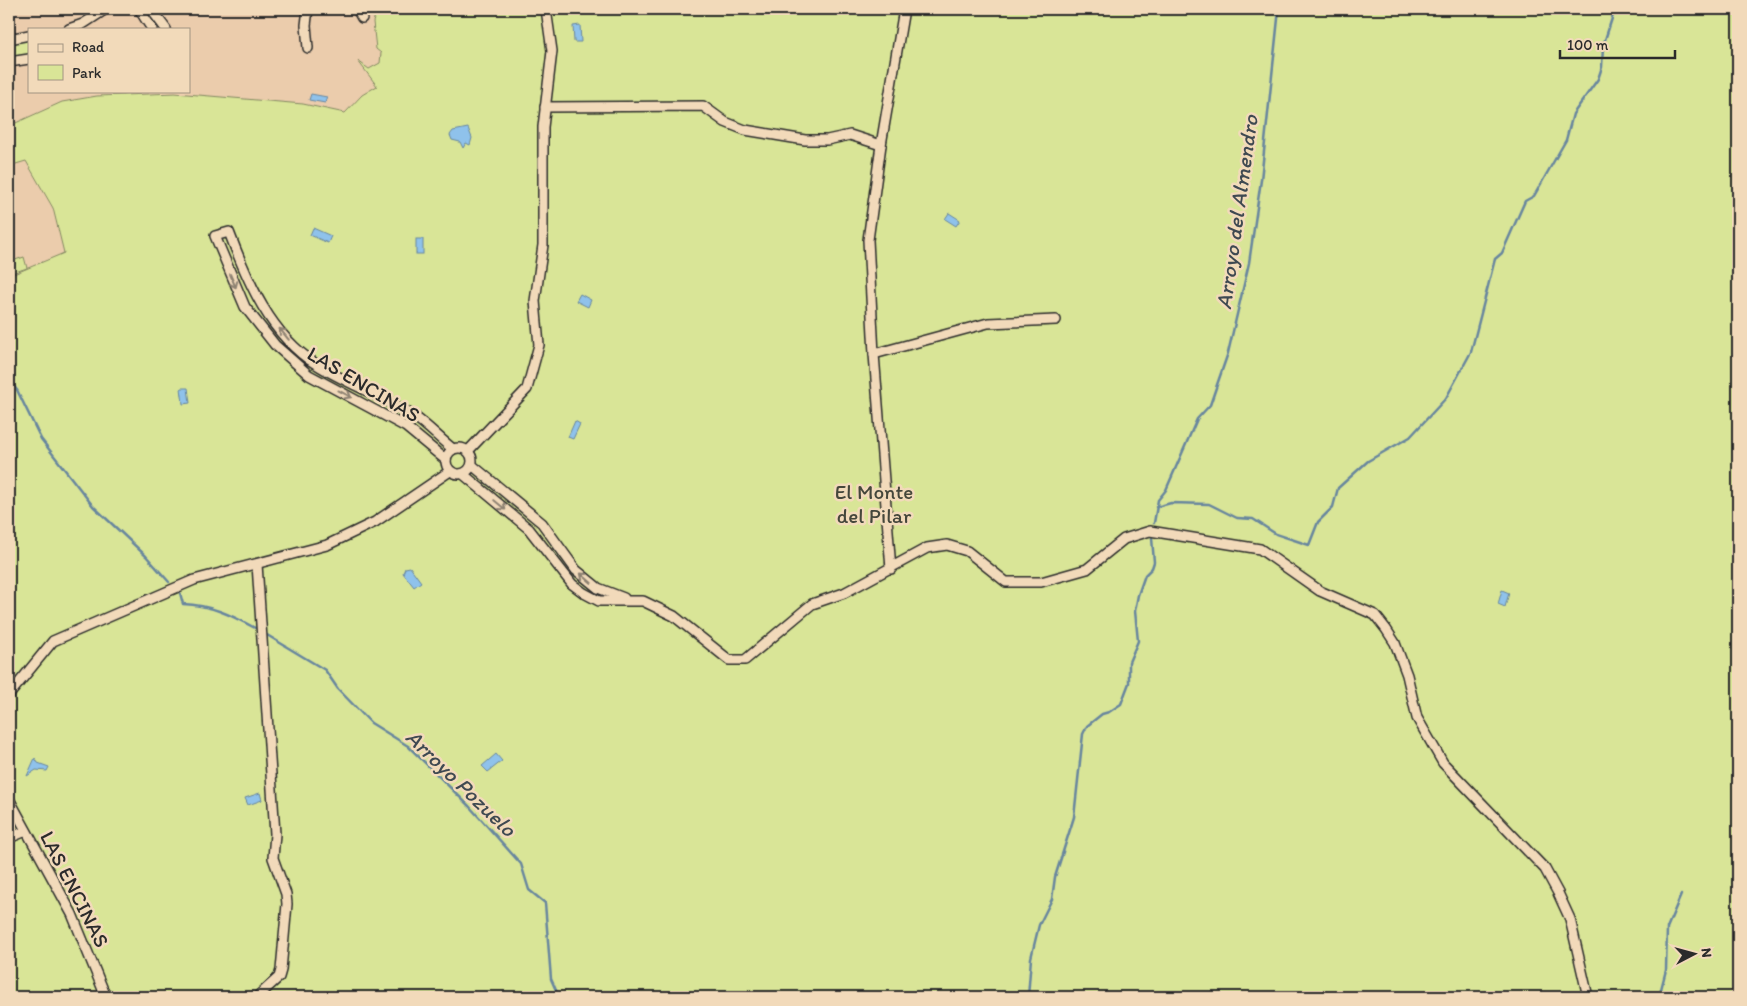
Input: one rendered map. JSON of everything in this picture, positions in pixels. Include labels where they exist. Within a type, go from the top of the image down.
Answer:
[{"type":"street","points":[[74,28],[106,9]]},
{"type":"street","points":[[139,9],[151,28]]},
{"type":"street","points":[[151,9],[165,28]]},
{"type":"street","points":[[308,9],[306,25],[308,48]]},
{"type":"street","points":[[357,9],[362,18]]},
{"type":"street","points":[[468,451],[526,389],[539,345],[535,302],[543,245],[543,127],[552,51],[546,9]]},
{"type":"street","points":[[891,569],[874,354],[868,240],[881,145],[904,9]]},
{"type":"street","points":[[9,39],[28,35]]},
{"type":"street","points":[[9,62],[28,58]]},
{"type":"street","points":[[545,107],[703,106],[725,122],[745,130],[805,140],[827,140],[850,135],[881,145]]},
{"type":"street","name":"LAS ENCINAS","points":[[446,460],[406,427],[309,375],[275,345],[245,307],[214,236],[229,232],[247,280],[258,300],[286,337],[315,364],[414,417],[453,449]]},
{"type":"street","points":[[874,354],[988,323],[1056,320]]},
{"type":"street","points":[[463,474],[472,465],[472,456],[468,451],[458,448],[453,449],[446,460],[450,471],[463,474],[529,529],[572,584],[599,601],[629,599]]},
{"type":"street","points":[[472,465],[542,523],[576,570],[598,588],[629,599],[643,601],[674,616],[729,660],[744,660],[812,604],[844,593],[927,548],[947,545],[967,551],[1006,582],[1041,582],[1087,570],[1124,539],[1150,531],[1260,549],[1320,591],[1375,615],[1395,643],[1407,675],[1417,718],[1443,763],[1545,869],[1570,919],[1588,997]]},
{"type":"street","points":[[9,695],[53,641],[194,580],[327,545],[375,522],[450,471]]},
{"type":"street","points":[[257,564],[275,834],[273,858],[286,894],[287,904],[279,977],[258,997]]},
{"type":"street","name":"LAS ENCINAS","points":[[9,799],[72,914],[106,997]]},
{"type":"street","points":[[9,838],[26,831]]},
{"type":"green space","name":"El Monte del Pilar","points":[[377,9],[1738,9],[1738,997],[9,997],[9,276],[64,253],[53,208],[26,161],[9,166],[9,126],[62,102],[97,96],[175,93],[303,104],[345,113],[362,95],[377,86],[358,61],[369,69],[380,63],[381,53],[376,49],[373,22]]},
{"type":"green space","points":[[28,39],[28,55],[9,58],[9,42]]},
{"type":"green space","points":[[24,257],[27,268],[9,274],[9,262]]},
{"type":"water","points":[[580,25],[581,42],[574,42],[573,26]]},
{"type":"water","points":[[311,94],[327,97],[325,103],[309,100]]},
{"type":"water","points":[[468,128],[472,138],[470,145],[466,143],[463,148],[460,142],[452,140],[450,135],[453,131]]},
{"type":"water","points":[[949,213],[960,220],[956,226],[945,219]]},
{"type":"water","points":[[313,228],[331,236],[328,243],[310,235]]},
{"type":"water","points":[[416,239],[423,239],[423,254],[416,254]]},
{"type":"water","points":[[580,294],[591,300],[588,307],[576,301]]},
{"type":"water","points":[[181,388],[188,388],[190,403],[183,404]]},
{"type":"water","points":[[575,421],[580,424],[573,439],[568,437]]},
{"type":"water","points":[[410,567],[421,582],[414,587],[403,573],[405,568]]},
{"type":"water","points":[[1502,590],[1509,593],[1505,607],[1498,604]]},
{"type":"water","points":[[496,754],[502,761],[488,772],[482,766]]},
{"type":"water","points":[[35,758],[38,763],[49,767],[47,771],[36,770],[27,776]]},
{"type":"water","points":[[260,793],[262,800],[248,805],[245,798]]},
{"type":"waterway","name":"Arroyo del Almendro","points":[[1154,523],[1158,500],[1166,490],[1197,419],[1210,405],[1228,353],[1249,263],[1261,180],[1279,9]]},
{"type":"waterway","points":[[1156,507],[1171,503],[1209,504],[1237,518],[1253,519],[1276,534],[1309,545],[1318,522],[1333,507],[1338,488],[1368,461],[1410,437],[1446,398],[1471,352],[1495,259],[1502,253],[1525,201],[1534,196],[1566,140],[1573,114],[1598,79],[1602,67],[1603,46],[1615,9]]},
{"type":"waterway","name":"Arroyo Pozuelo","points":[[9,381],[17,390],[41,439],[93,506],[146,556],[169,582]]},
{"type":"waterway","name":"Arroyo del Almendro","points":[[1028,997],[1031,958],[1039,925],[1052,899],[1055,877],[1074,817],[1083,734],[1087,726],[1102,714],[1121,704],[1129,683],[1129,662],[1138,641],[1135,611],[1138,595],[1145,575],[1152,568],[1154,562],[1152,538]]},
{"type":"waterway","name":"Arroyo Pozuelo","points":[[180,593],[183,604],[203,606],[238,619],[255,628]]},
{"type":"waterway","name":"Arroyo Pozuelo","points":[[267,635],[325,670],[338,689],[371,723],[408,746],[469,806],[521,864],[529,890],[545,903],[551,979],[559,997]]},
{"type":"waterway","points":[[1659,997],[1666,970],[1667,928],[1681,895]]}]
